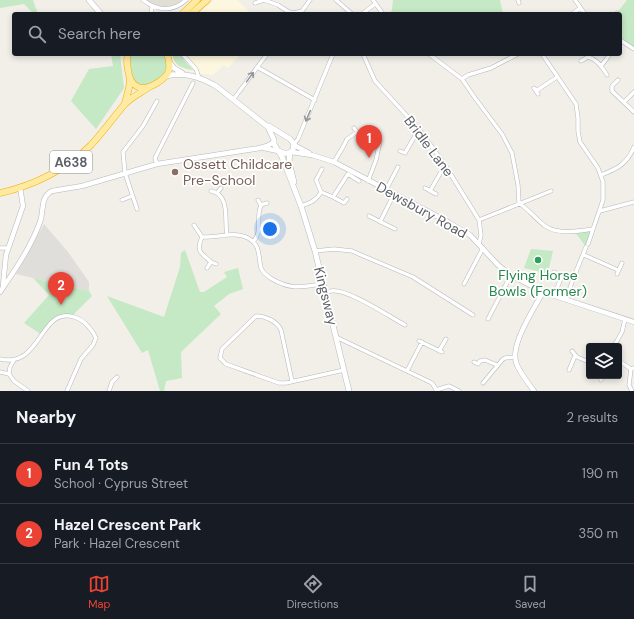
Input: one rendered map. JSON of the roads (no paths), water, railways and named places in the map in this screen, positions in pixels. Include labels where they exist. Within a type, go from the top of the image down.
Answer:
[{"type":"highway","points":[[184,12],[197,0]]},
{"type":"highway","points":[[193,12],[207,0]]},
{"type":"highway","name":"A638","points":[[124,105],[130,79],[127,56]]},
{"type":"highway","points":[[166,76],[169,69],[168,56]]},
{"type":"highway","name":"A638","points":[[0,193],[20,188],[46,177],[69,164],[90,146],[130,99],[166,76]]},
{"type":"highway","points":[[130,79],[138,87],[149,87]]},
{"type":"main road","points":[[89,0],[99,12]]},
{"type":"main road","points":[[169,62],[183,74],[199,78],[216,86],[268,127],[279,151],[285,153],[293,150],[294,144],[290,139],[263,123]]},
{"type":"main road","points":[[166,76],[183,74]]},
{"type":"main road","points":[[274,141],[282,135]]},
{"type":"main road","name":"Kingsway","points":[[279,151],[300,204]]},
{"type":"main road","name":"Kingsway","points":[[291,152],[289,162],[300,204],[315,251],[349,391]]},
{"type":"street","points":[[143,0],[152,7],[162,9],[177,7],[186,0]]},
{"type":"street","points":[[255,3],[264,0],[278,5],[289,12]]},
{"type":"street","points":[[299,12],[302,11],[310,0]]},
{"type":"street","points":[[575,0],[583,12]]},
{"type":"street","points":[[339,1],[350,12]]},
{"type":"street","points":[[364,12],[374,2],[382,12]]},
{"type":"street","points":[[151,12],[152,7]]},
{"type":"street","points":[[575,12],[580,8]]},
{"type":"street","points":[[622,41],[634,49]]},
{"type":"street","points":[[184,56],[196,69],[199,78]]},
{"type":"street","points":[[233,100],[265,56]]},
{"type":"street","points":[[294,144],[298,139],[333,56]]},
{"type":"street","name":"Bridle Lane","points":[[364,56],[375,81],[419,128],[445,165],[479,220],[481,246]]},
{"type":"street","points":[[432,56],[462,79],[502,134],[512,153],[519,193],[519,203]]},
{"type":"street","points":[[462,79],[468,75],[491,68],[514,56]]},
{"type":"street","points":[[543,56],[576,104],[580,142],[598,168],[604,189],[600,211],[566,300]]},
{"type":"street","points":[[601,66],[608,56]]},
{"type":"street","points":[[582,61],[591,57],[601,66],[607,75]]},
{"type":"street","points":[[257,67],[315,100]]},
{"type":"street","points":[[536,91],[557,77]]},
{"type":"street","points":[[618,80],[612,86],[612,91],[634,112]]},
{"type":"street","points":[[157,164],[155,158],[193,83]]},
{"type":"street","points":[[624,102],[634,92]]},
{"type":"street","points":[[137,209],[125,173],[123,152],[143,126],[157,101]]},
{"type":"street","points":[[354,128],[357,132]]},
{"type":"street","points":[[400,150],[405,153],[419,128]]},
{"type":"street","points":[[334,162],[347,139],[357,132],[363,132]]},
{"type":"street","points":[[1,290],[25,254],[42,219],[44,200],[47,194],[52,191],[82,186],[157,164],[260,148],[267,146],[274,141]]},
{"type":"street","points":[[368,181],[376,160],[380,141]]},
{"type":"street","name":"Dewsbury Road","points":[[294,144],[312,155]]},
{"type":"street","points":[[601,175],[628,160],[634,147]]},
{"type":"street","points":[[260,148],[279,151]]},
{"type":"street","name":"Dewsbury Road","points":[[291,152],[312,155],[334,162],[451,224],[470,235],[498,265],[511,275],[543,292],[634,322]]},
{"type":"street","points":[[628,160],[634,162]]},
{"type":"street","points":[[430,191],[445,165]]},
{"type":"street","points":[[386,190],[398,167]]},
{"type":"street","points":[[322,169],[316,180],[321,192],[344,203],[347,199]]},
{"type":"street","points":[[333,197],[348,174],[359,181]]},
{"type":"street","points":[[1,290],[8,248],[23,206],[20,188]]},
{"type":"street","points":[[217,193],[221,188]]},
{"type":"street","points":[[425,188],[436,194]]},
{"type":"street","points":[[211,190],[217,193],[225,207],[225,224],[227,235]]},
{"type":"street","points":[[479,220],[551,191]]},
{"type":"street","points":[[300,204],[314,202],[321,192]]},
{"type":"street","points":[[380,222],[394,194]]},
{"type":"street","points":[[122,200],[132,196]]},
{"type":"street","points":[[253,242],[259,233],[258,214],[260,205],[258,200]]},
{"type":"street","points":[[600,211],[634,202]]},
{"type":"street","points":[[260,205],[267,203]]},
{"type":"street","points":[[519,203],[528,209],[547,228],[570,231],[593,229]]},
{"type":"street","points":[[369,216],[395,229]]},
{"type":"street","points":[[194,225],[202,237]]},
{"type":"street","points":[[202,237],[218,237],[227,235],[241,236],[253,242],[259,253],[264,274],[286,286],[301,288],[323,284]]},
{"type":"street","points":[[202,237],[198,244],[200,252],[211,262],[216,264]]},
{"type":"street","points":[[464,284],[481,246]]},
{"type":"street","points":[[0,248],[8,248]]},
{"type":"street","points":[[315,251],[334,249],[352,251],[413,277],[473,315]]},
{"type":"street","points":[[584,256],[617,272],[622,263]]},
{"type":"street","points":[[207,268],[211,262]]},
{"type":"street","points":[[5,267],[13,272]]},
{"type":"street","points":[[554,272],[559,274],[561,278],[554,296]]},
{"type":"street","points":[[488,319],[511,275]]},
{"type":"street","points":[[325,293],[331,291],[344,293],[358,298],[405,325]]},
{"type":"street","points":[[534,391],[517,365],[514,357],[518,339],[543,292]]},
{"type":"street","points":[[0,360],[14,360],[22,357],[31,350],[49,324],[58,317],[69,315],[81,320],[96,338],[93,345],[81,359],[67,391]]},
{"type":"street","points":[[292,381],[281,330],[274,321],[256,316],[249,321],[222,349],[220,358],[231,367],[280,383],[292,381],[344,370]]},
{"type":"street","points":[[616,343],[622,332],[625,319]]},
{"type":"street","points":[[336,337],[432,383],[437,390],[444,386],[449,386],[459,391]]},
{"type":"street","points":[[407,371],[421,342],[441,352],[446,339]]},
{"type":"street","points":[[572,351],[575,356],[586,361]]},
{"type":"street","points":[[568,370],[575,356]]},
{"type":"street","points":[[483,383],[497,365],[505,358],[514,357]]},
{"type":"street","points":[[9,374],[10,367],[14,360]]},
{"type":"street","points":[[474,362],[478,364],[480,361],[485,360],[497,365]]},
{"type":"street","points":[[622,363],[633,369],[629,385],[632,391]]},
{"type":"street","points":[[0,372],[9,374],[14,381],[28,391]]},
{"type":"street","points":[[109,391],[112,382],[117,377]]},
{"type":"place","name":"Fun 4 Tots","points":[[369,158]]},
{"type":"place","name":"Ossett Childcare Pre-School","points":[[175,172]]},
{"type":"place","name":"Flying Horse Bowls (Former)","points":[[538,260]]},
{"type":"place","name":"Hazel Crescent Park","points":[[61,305]]}]
